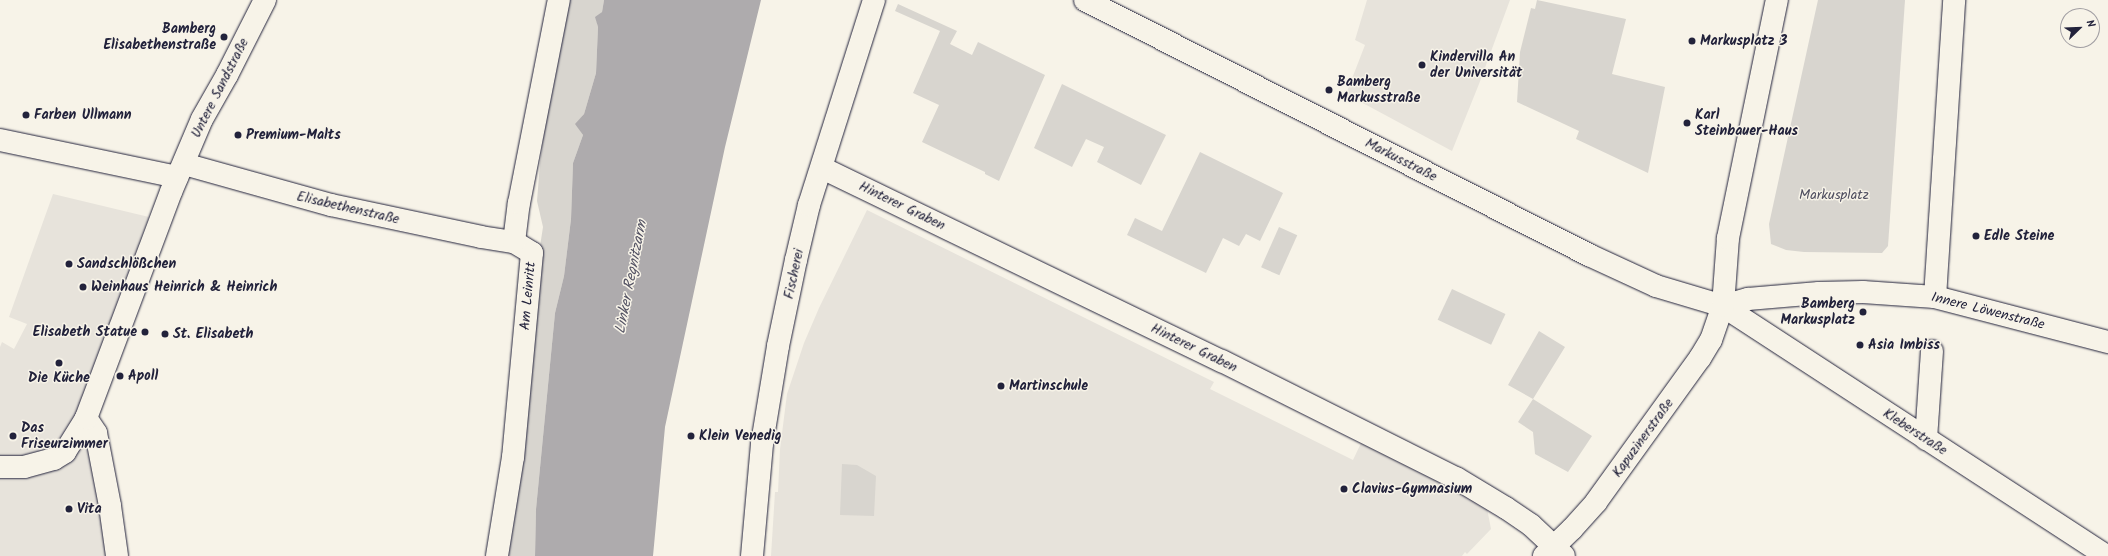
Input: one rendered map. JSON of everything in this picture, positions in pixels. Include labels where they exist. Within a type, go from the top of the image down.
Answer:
[{"type":"street","name":"Untere Sandstraße","points":[[0,467],[24,467],[54,459],[65,452],[86,418],[202,119],[227,75],[265,0]]},
{"type":"street","points":[[514,242],[519,203],[559,0]]},
{"type":"street","name":"Fischerei","points":[[752,556],[762,443],[778,346],[806,219],[874,0]]},
{"type":"street","name":"Markusstraße","points":[[1085,0],[1589,254],[1656,286],[1723,306]]},
{"type":"street","points":[[1723,306],[1728,238],[1777,0]]},
{"type":"street","points":[[1935,296],[1954,0]]},
{"type":"street","name":"Elisabethenstraße","points":[[0,140],[181,170],[331,205],[481,237],[514,242]]},
{"type":"street","name":"Hinterer Graben","points":[[822,168],[1139,321],[1456,478],[1531,525],[1554,553]]},
{"type":"street","name":"Am Leinritt","points":[[497,556],[513,457],[532,253],[514,242]]},
{"type":"street","name":"Innere Löwenstraße","points":[[1723,306],[1748,299],[1819,293],[1862,292],[1935,296],[2108,342]]},
{"type":"street","name":"Kleberstraße","points":[[1723,306],[1926,440],[2107,556]]},
{"type":"street","name":"Kapuzinerstraße","points":[[1554,553],[1596,502],[1700,358],[1711,340],[1723,306]]},
{"type":"street","points":[[1926,440],[1932,350]]},
{"type":"street","points":[[86,418],[96,433],[110,506],[117,556]]},
{"type":"shaded area","name":"Kindervilla An der Universität","points":[[1367,0],[1510,0],[1452,151],[1346,94],[1365,45],[1355,40]]},
{"type":"shaded area","points":[[53,194],[149,217],[78,421],[103,498],[111,556],[0,556],[0,347],[2,342],[14,349],[27,324],[9,317]]},
{"type":"shaded area","name":"Martinschule","points":[[867,210],[1214,382],[1210,389],[1353,460],[1362,441],[1454,490],[1486,503],[1491,529],[1467,554],[1465,552],[1462,556],[771,556],[775,492],[778,492],[780,449],[787,394],[804,343],[819,308]]},
{"type":"green space","points":[[567,0],[604,0],[602,12],[596,18],[598,27],[596,73],[584,114],[576,124],[583,135],[573,163],[571,219],[564,276],[555,313],[536,509],[535,556],[502,556],[536,272],[543,227],[537,201],[540,163],[551,76]]},
{"type":"green space","points":[[1537,0],[1626,19],[1612,74],[1665,87],[1648,173],[1576,139],[1579,131],[1517,102],[1520,52],[1531,8],[1535,9]]},
{"type":"green space","name":"Markusplatz","points":[[1818,0],[1905,0],[1888,246],[1882,253],[1804,252],[1786,250],[1771,244],[1769,224]]},
{"type":"green space","points":[[898,4],[957,31],[950,44],[972,55],[978,42],[1045,75],[999,181],[985,174],[985,172],[922,142],[939,105],[913,93],[940,31],[895,11]]},
{"type":"green space","points":[[1062,84],[1166,135],[1141,185],[1097,162],[1104,147],[1086,139],[1072,167],[1034,148]]},
{"type":"green space","points":[[1200,152],[1283,193],[1260,241],[1246,234],[1239,246],[1223,238],[1206,273],[1127,235],[1135,218],[1162,231]]},
{"type":"green space","points":[[1279,227],[1297,235],[1279,275],[1261,267]]},
{"type":"green space","points":[[1452,289],[1505,314],[1491,345],[1438,320]]},
{"type":"green space","points":[[1539,331],[1565,347],[1533,399],[1508,385]]},
{"type":"green space","points":[[1533,399],[1592,436],[1568,472],[1535,454],[1533,432],[1518,422]]},
{"type":"green space","points":[[842,464],[857,465],[876,476],[874,516],[840,515]]},
{"type":"water","name":"Linker Regnitzarm","points":[[604,0],[761,0],[725,147],[665,427],[653,556],[535,556],[536,509],[555,313],[564,276],[571,219],[573,163],[583,135],[575,124],[584,114],[596,73],[598,27],[595,17],[602,12]]},
{"type":"place","name":"Bamberg Elisabethenstraße","points":[[224,37]]},
{"type":"place","name":"Markusplatz 3","points":[[1692,41]]},
{"type":"place","name":"Kindervilla An der Universität","points":[[1422,65]]},
{"type":"place","name":"Bamberg Markusstraße","points":[[1329,90]]},
{"type":"place","name":"Farben Ullmann","points":[[26,115]]},
{"type":"place","name":"Karl Steinbauer-Haus","points":[[1687,123]]},
{"type":"place","name":"Premium-Malts","points":[[238,135]]},
{"type":"place","name":"Edle Steine","points":[[1976,236]]},
{"type":"place","name":"Sandschlößchen","points":[[69,264]]},
{"type":"place","name":"Weinhaus Heinrich & Heinrich","points":[[83,287]]},
{"type":"place","name":"Bamberg Markusplatz","points":[[1863,312]]},
{"type":"place","name":"Elisabeth Statue","points":[[145,332]]},
{"type":"place","name":"St. Elisabeth","points":[[165,334]]},
{"type":"place","name":"Asia Imbiss","points":[[1860,345]]},
{"type":"place","name":"Die Küche","points":[[59,363]]},
{"type":"place","name":"Apoll","points":[[120,376]]},
{"type":"place","name":"Martinschule","points":[[1001,386]]},
{"type":"place","name":"Das Friseurzimmer","points":[[13,436]]},
{"type":"place","name":"Klein Venedig","points":[[691,436]]},
{"type":"place","name":"Clavius-Gymnasium","points":[[1344,489]]},
{"type":"place","name":"Vita","points":[[69,509]]}]
